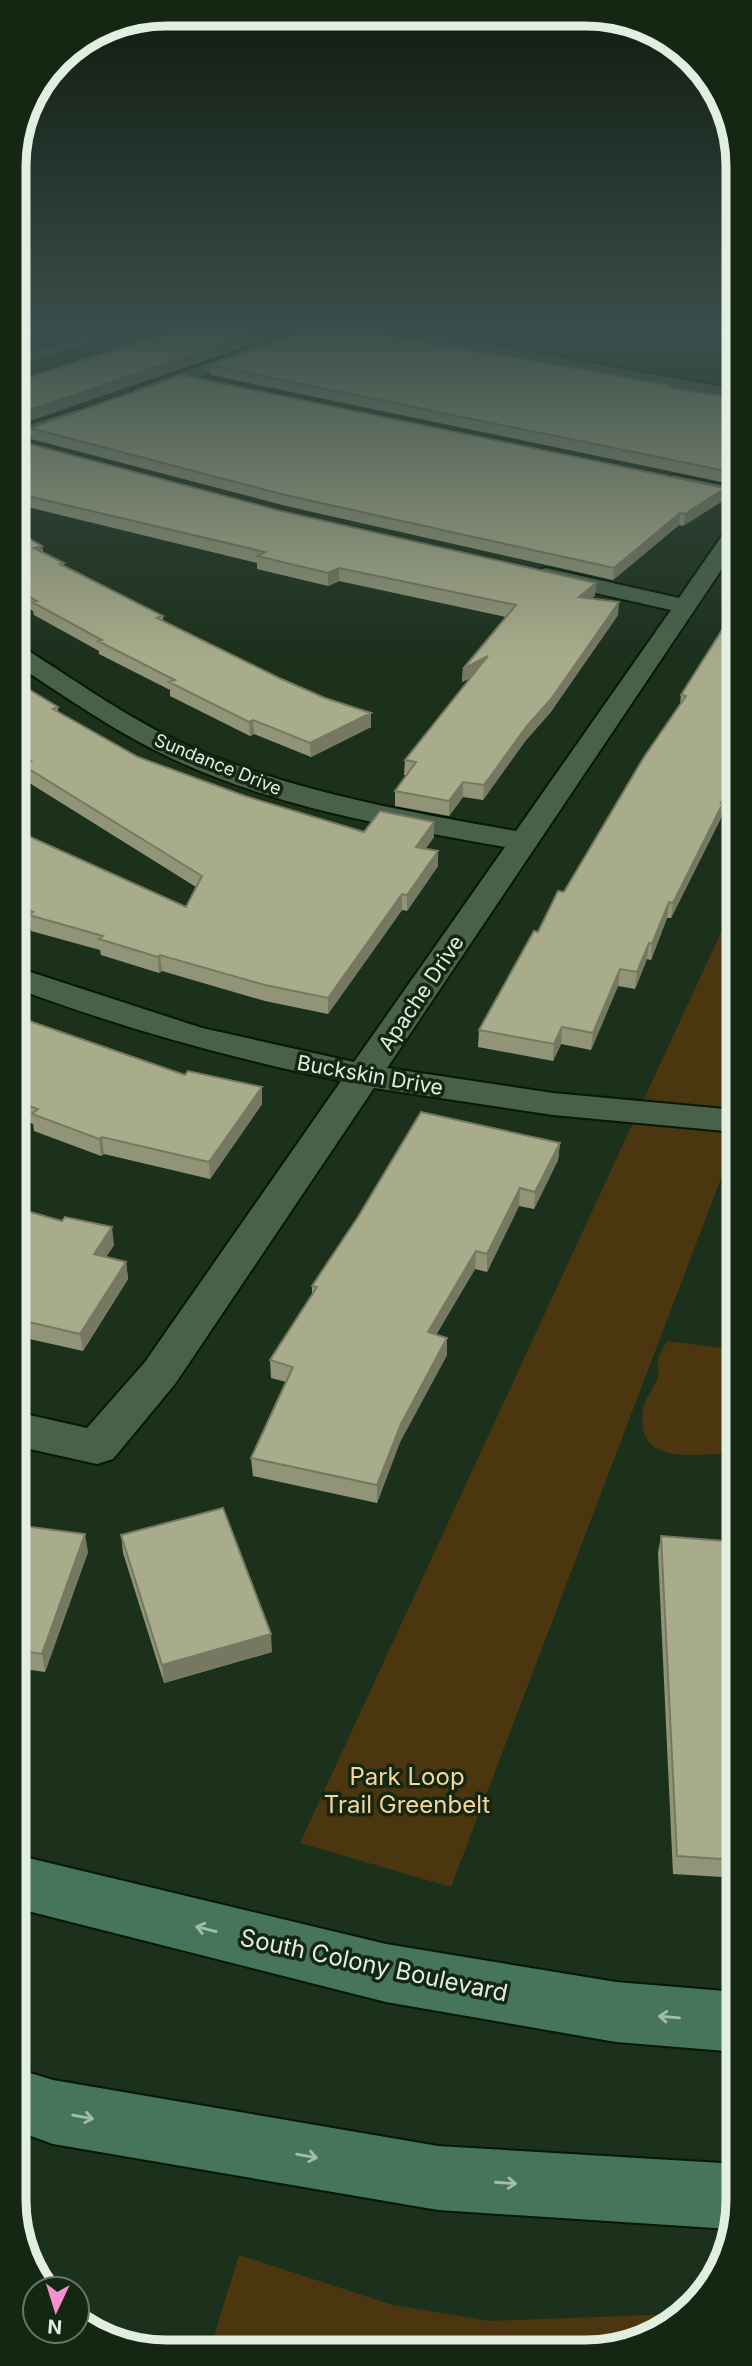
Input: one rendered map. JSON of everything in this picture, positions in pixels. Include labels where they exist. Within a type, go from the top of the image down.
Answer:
[{"type":"main road","name":"South Colony Boulevard","points":[[26,1884],[386,1973],[616,2012],[725,2021]]},
{"type":"main road","points":[[26,2104],[53,2112],[438,2178],[725,2196]]},
{"type":"street","points":[[27,446],[41,450]]},
{"type":"street","points":[[655,477],[726,492]]},
{"type":"street","name":"Apache Drive","points":[[26,1431],[97,1447],[160,1373],[726,547]]},
{"type":"street","points":[[527,571],[684,606]]},
{"type":"street","name":"Sundance Drive","points":[[27,660],[141,733],[251,781],[379,816],[524,841]]},
{"type":"street","name":"Buckskin Drive","points":[[27,982],[68,998],[186,1035],[294,1062],[500,1098],[726,1120]]},
{"type":"green space","name":"Park Loop Trail Greenbelt","points":[[726,922],[726,1167],[451,1887],[300,1843]]},
{"type":"green space","points":[[667,1341],[725,1349],[725,1454],[671,1453],[658,1449],[648,1440],[643,1426],[644,1406],[657,1379],[659,1358]]},
{"type":"green space","points":[[239,2255],[393,2305],[489,2321],[666,2314],[631,2332],[586,2340],[213,2340]]},
{"type":"building","points":[[73,439],[492,439],[725,488],[685,514],[680,513],[614,568],[285,495]]},
{"type":"building","points":[[572,439],[726,439],[726,471]]},
{"type":"building","points":[[27,443],[281,511],[596,583],[579,597],[619,602],[551,699],[527,726],[484,785],[463,782],[449,801],[395,791],[416,762],[405,760],[488,656],[463,669],[516,605],[339,568],[328,573],[257,556],[265,552],[27,496]]},
{"type":"building","points":[[27,537],[42,546],[34,548],[64,563],[60,564],[163,616],[157,618],[279,678],[325,698],[371,713],[310,743],[253,720],[249,722],[169,682],[175,680],[98,641],[102,640],[32,602],[37,601],[27,595]]},
{"type":"building","points":[[726,624],[726,792],[723,803],[673,903],[669,902],[637,972],[620,969],[593,1033],[562,1027],[554,1044],[479,1030],[534,931],[538,932],[558,891],[564,892],[644,757],[686,696],[681,695]]},
{"type":"building","points":[[27,688],[58,707],[53,709],[138,757],[245,796],[364,832],[380,811],[434,822],[416,847],[438,851],[407,895],[402,894],[328,998],[265,985],[160,955],[158,957],[99,939],[103,936],[29,915],[33,912],[27,909],[27,835],[186,907],[202,876],[27,768],[27,762],[31,761],[27,758]]},
{"type":"building","points":[[27,1020],[185,1075],[188,1071],[262,1087],[209,1162],[102,1137],[99,1139],[32,1114],[38,1109],[27,1105]]},
{"type":"building","points":[[421,1112],[560,1143],[535,1192],[520,1188],[487,1254],[476,1251],[428,1332],[447,1338],[401,1424],[377,1485],[251,1458],[293,1367],[270,1360],[317,1287],[312,1286],[358,1217]]},
{"type":"building","points":[[26,1211],[62,1221],[65,1217],[112,1227],[94,1254],[126,1262],[80,1334],[26,1321]]},
{"type":"building","points":[[223,1508],[271,1634],[162,1665],[121,1535]]},
{"type":"building","points":[[26,1526],[85,1534],[42,1654],[26,1652]]},
{"type":"building","points":[[661,1536],[725,1541],[725,1859],[677,1856]]}]
